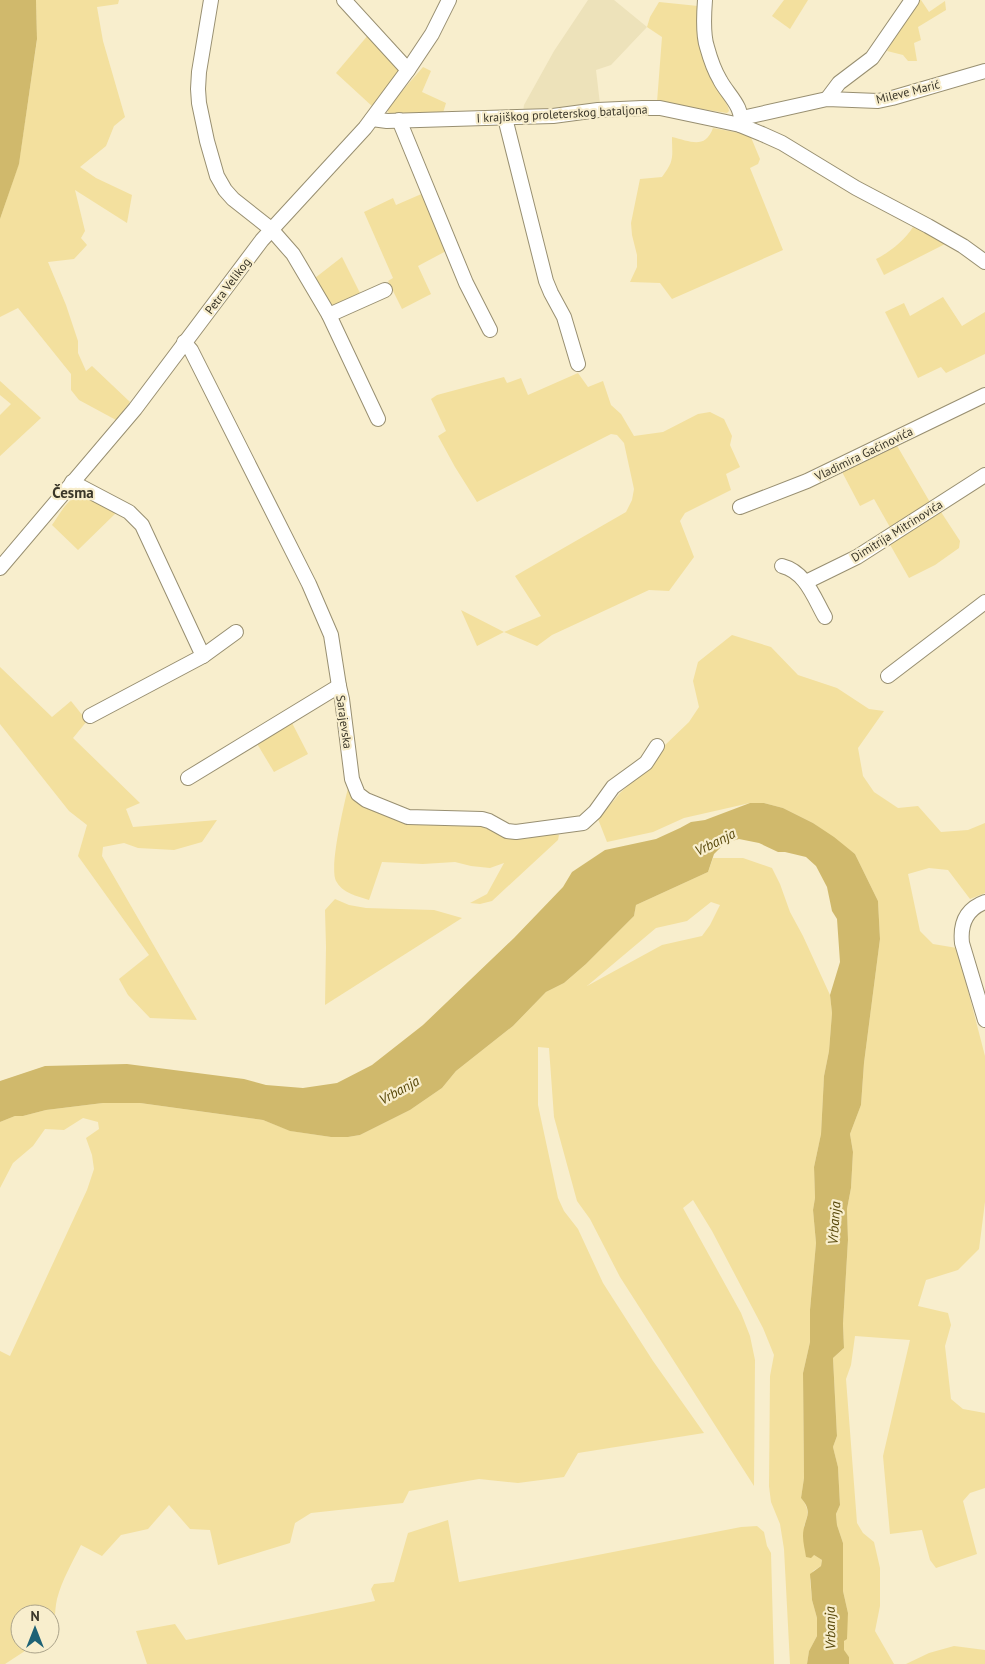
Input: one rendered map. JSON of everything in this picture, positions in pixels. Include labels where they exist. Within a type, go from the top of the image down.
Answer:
[{"type":"street","points":[[211,0],[198,89],[199,103],[211,158],[220,183],[228,195],[272,229],[293,254],[328,315],[378,419]]},
{"type":"street","points":[[344,0],[408,70]]},
{"type":"street","name":"Petra Velikog","points":[[0,568],[135,409],[184,342],[272,229],[372,119],[432,34],[449,0]]},
{"type":"street","points":[[705,0],[706,45],[720,80],[737,106],[741,122]]},
{"type":"street","points":[[828,99],[839,83],[872,58],[912,0]]},
{"type":"street","name":"Mileve Marić","points":[[741,122],[828,99],[878,101],[985,70]]},
{"type":"street","name":"I krajiškog proleterskog bataljona","points":[[372,119],[387,121],[505,118],[553,116],[598,110],[660,108],[741,122],[782,143],[856,188],[963,246],[985,262]]},
{"type":"street","points":[[505,118],[546,280],[564,317],[578,364]]},
{"type":"street","points":[[399,120],[466,283],[490,330]]},
{"type":"street","points":[[328,315],[385,290]]},
{"type":"street","name":"Sarajevska","points":[[184,342],[191,350],[309,584],[331,635],[354,787],[358,794],[366,800],[408,817],[482,819],[507,831],[516,832],[583,823],[595,812],[613,787],[646,763],[657,746]]},
{"type":"street","name":"Vladimira Gaćinovića","points":[[740,507],[807,481],[985,395]]},
{"type":"street","name":"Dimitrija Mitrinovića","points":[[806,582],[856,557],[985,475]]},
{"type":"street","points":[[72,482],[129,512],[142,525],[203,656]]},
{"type":"street","points":[[782,566],[794,570],[806,582],[825,617]]},
{"type":"street","points":[[888,676],[985,602]]},
{"type":"street","points":[[90,716],[203,656],[236,632]]},
{"type":"street","points":[[188,778],[339,686]]},
{"type":"street","points":[[985,902],[976,905],[963,921],[960,930],[962,943],[985,1020]]},
{"type":"shaded area","points":[[36,0],[119,0],[118,4],[97,7],[103,41],[125,117],[114,126],[106,146],[80,167],[96,178],[132,195],[127,223],[75,190],[85,231],[81,238],[87,245],[74,259],[48,262],[66,305],[78,341],[78,353],[86,371],[92,366],[130,402],[116,420],[79,400],[71,390],[71,374],[18,308],[0,317],[0,219],[19,163],[37,40]]},
{"type":"shaded area","points":[[588,0],[614,0],[647,27],[611,65],[596,70],[600,104],[523,112],[524,105],[554,51]]},
{"type":"shaded area","points":[[784,0],[808,0],[790,29],[772,16]]},
{"type":"shaded area","points":[[916,0],[921,0],[929,12],[945,1],[946,10],[918,27],[921,40],[914,43],[917,61],[908,61],[903,55],[887,51]]},
{"type":"shaded area","points":[[659,2],[698,6],[698,35],[710,71],[728,107],[729,111],[727,113],[657,102],[662,37],[647,27],[650,17]]},
{"type":"shaded area","points":[[369,34],[400,69],[400,73],[373,107],[336,73]]},
{"type":"shaded area","points":[[423,67],[431,71],[422,92],[446,103],[443,113],[390,115],[387,110],[389,106]]},
{"type":"shaded area","points":[[713,128],[750,135],[760,159],[758,164],[750,168],[783,250],[672,299],[660,283],[630,282],[637,267],[637,255],[631,223],[640,179],[662,177],[671,162],[672,137],[691,142],[701,142],[710,135]]},
{"type":"shaded area","points":[[426,192],[448,250],[418,266],[431,294],[402,309],[388,281],[393,278],[364,212],[393,198],[396,205]]},
{"type":"shaded area","points":[[913,227],[947,243],[884,275],[876,259],[897,245]]},
{"type":"shaded area","points":[[342,257],[361,295],[331,306],[315,278]]},
{"type":"shaded area","points":[[943,297],[962,326],[985,312],[985,354],[946,373],[941,367],[918,378],[885,312],[904,303],[910,316]]},
{"type":"shaded area","points":[[578,373],[588,387],[603,381],[611,405],[621,414],[634,436],[663,432],[698,414],[710,412],[724,419],[732,436],[730,445],[740,467],[726,474],[731,490],[685,513],[680,521],[694,557],[669,591],[649,590],[552,635],[537,646],[504,632],[541,616],[515,576],[626,512],[632,500],[634,489],[624,443],[617,435],[611,434],[477,502],[438,436],[446,431],[431,399],[437,395],[504,377],[507,383],[521,378],[528,395]]},
{"type":"shaded area","points":[[0,381],[41,418],[0,456],[0,415],[11,404],[0,395]]},
{"type":"shaded area","points":[[896,444],[931,504],[891,529],[874,499],[860,506],[841,470]]},
{"type":"shaded area","points":[[80,494],[86,494],[118,511],[78,550],[52,525],[68,503]]},
{"type":"shaded area","points":[[939,509],[960,541],[959,548],[935,565],[909,578],[888,541]]},
{"type":"shaded area","points":[[461,610],[504,632],[477,646]]},
{"type":"shaded area","points":[[732,635],[771,647],[798,675],[837,688],[869,709],[884,711],[858,748],[863,776],[874,792],[898,808],[918,806],[941,832],[968,830],[985,823],[985,893],[970,899],[948,870],[929,868],[908,874],[920,931],[933,944],[957,948],[985,1056],[985,1202],[979,1249],[958,1270],[926,1280],[918,1306],[948,1313],[951,1325],[945,1346],[951,1399],[963,1409],[985,1413],[985,1488],[970,1493],[963,1501],[977,1554],[936,1568],[930,1560],[922,1530],[890,1534],[883,1456],[910,1340],[855,1336],[851,1365],[846,1379],[857,1523],[863,1533],[874,1542],[880,1568],[880,1606],[875,1631],[894,1664],[849,1664],[849,1657],[843,1650],[848,1613],[843,1591],[843,1543],[837,1525],[836,1514],[840,1505],[838,1467],[833,1447],[837,1436],[833,1358],[844,1348],[843,1324],[848,1240],[847,1209],[851,1188],[853,1152],[850,1134],[861,1105],[864,1063],[880,939],[878,901],[855,854],[813,823],[783,808],[764,803],[750,803],[684,818],[653,832],[607,842],[598,819],[621,792],[655,762],[664,746],[689,722],[699,707],[693,681],[698,662]]},
{"type":"shaded area","points":[[0,667],[52,717],[71,701],[87,721],[73,738],[140,803],[126,809],[133,827],[217,820],[202,842],[174,850],[138,848],[124,843],[103,847],[102,856],[197,1020],[150,1018],[128,995],[119,979],[149,955],[78,856],[87,825],[69,811],[0,724]]},
{"type":"shaded area","points":[[291,721],[308,754],[274,772],[256,742]]},
{"type":"shaded area","points":[[348,788],[351,795],[393,815],[415,822],[424,824],[475,825],[516,839],[553,834],[559,835],[558,840],[492,901],[480,904],[470,903],[487,894],[504,863],[490,868],[455,862],[423,864],[382,862],[369,900],[350,894],[339,885],[334,874],[338,836]]},
{"type":"shaded area","points":[[713,858],[743,858],[772,868],[790,912],[830,995],[832,1013],[829,1051],[824,1076],[821,1134],[814,1167],[815,1198],[813,1210],[816,1243],[810,1310],[810,1342],[803,1373],[804,1478],[801,1498],[806,1505],[807,1511],[804,1526],[814,1555],[822,1560],[821,1566],[813,1571],[810,1580],[812,1600],[817,1618],[817,1636],[809,1651],[807,1664],[790,1664],[784,1549],[780,1524],[771,1502],[769,1486],[770,1376],[774,1355],[763,1328],[712,1231],[693,1200],[683,1208],[741,1313],[750,1336],[755,1360],[754,1486],[620,1277],[590,1219],[577,1201],[554,1117],[549,1048],[538,1047],[538,1105],[558,1198],[564,1211],[578,1229],[603,1283],[653,1361],[704,1433],[578,1453],[564,1477],[518,1483],[479,1479],[409,1491],[403,1503],[311,1513],[295,1523],[290,1543],[218,1565],[210,1530],[190,1529],[169,1505],[148,1529],[121,1535],[102,1556],[81,1545],[59,1592],[56,1604],[10,1604],[10,1654],[20,1654],[5,1664],[0,1664],[0,1351],[10,1356],[87,1190],[94,1169],[92,1155],[86,1138],[99,1129],[98,1122],[83,1118],[64,1130],[45,1129],[33,1146],[13,1163],[0,1188],[0,1122],[15,1116],[23,1116],[46,1110],[103,1103],[140,1103],[263,1120],[291,1131],[331,1137],[360,1135],[410,1110],[442,1088],[456,1071],[513,1026],[546,992],[564,983],[586,964],[634,916],[636,905],[708,872]],"holes":[[[711,902],[720,905],[702,936],[662,945],[587,986],[656,928],[687,921]]]},
{"type":"shaded area","points":[[335,899],[349,905],[366,908],[434,910],[462,918],[325,1005],[325,910]]},
{"type":"shaded area","points":[[448,1520],[459,1582],[741,1527],[757,1526],[764,1532],[767,1546],[771,1553],[774,1664],[147,1664],[136,1631],[175,1624],[186,1640],[375,1601],[371,1589],[374,1584],[394,1582],[408,1533]]},
{"type":"shaded area","points":[[954,1646],[985,1650],[985,1664],[906,1664],[929,1653]]},
{"type":"water","points":[[0,0],[36,0],[37,39],[19,164],[0,219]]},
{"type":"water","name":"Vrbanja","points":[[750,803],[764,803],[783,808],[813,823],[834,837],[855,854],[878,901],[880,939],[864,1063],[861,1105],[850,1134],[853,1152],[851,1188],[847,1209],[848,1240],[843,1324],[844,1348],[833,1358],[837,1436],[833,1447],[838,1467],[840,1505],[836,1514],[837,1525],[843,1543],[843,1591],[848,1613],[847,1639],[844,1641],[844,1650],[849,1657],[849,1664],[807,1664],[809,1651],[817,1636],[817,1618],[812,1600],[810,1574],[821,1566],[822,1560],[814,1555],[811,1558],[806,1557],[803,1541],[803,1530],[808,1513],[801,1498],[804,1478],[803,1373],[810,1342],[810,1310],[816,1243],[813,1210],[815,1198],[814,1167],[821,1134],[824,1076],[829,1051],[832,1013],[830,995],[840,962],[837,919],[832,911],[827,887],[816,866],[806,857],[778,852],[759,843],[739,839],[725,843],[714,854],[708,872],[636,905],[634,916],[586,964],[564,983],[546,992],[513,1026],[456,1071],[442,1088],[410,1110],[360,1135],[331,1137],[290,1131],[263,1120],[140,1103],[103,1103],[46,1110],[23,1116],[15,1116],[0,1122],[0,1081],[45,1066],[127,1064],[244,1079],[266,1085],[303,1088],[337,1083],[372,1065],[423,1025],[514,938],[563,887],[572,872],[605,850],[656,839],[691,822],[705,820]]},
{"type":"district","name":"Česma","points":[[73,493]]}]
